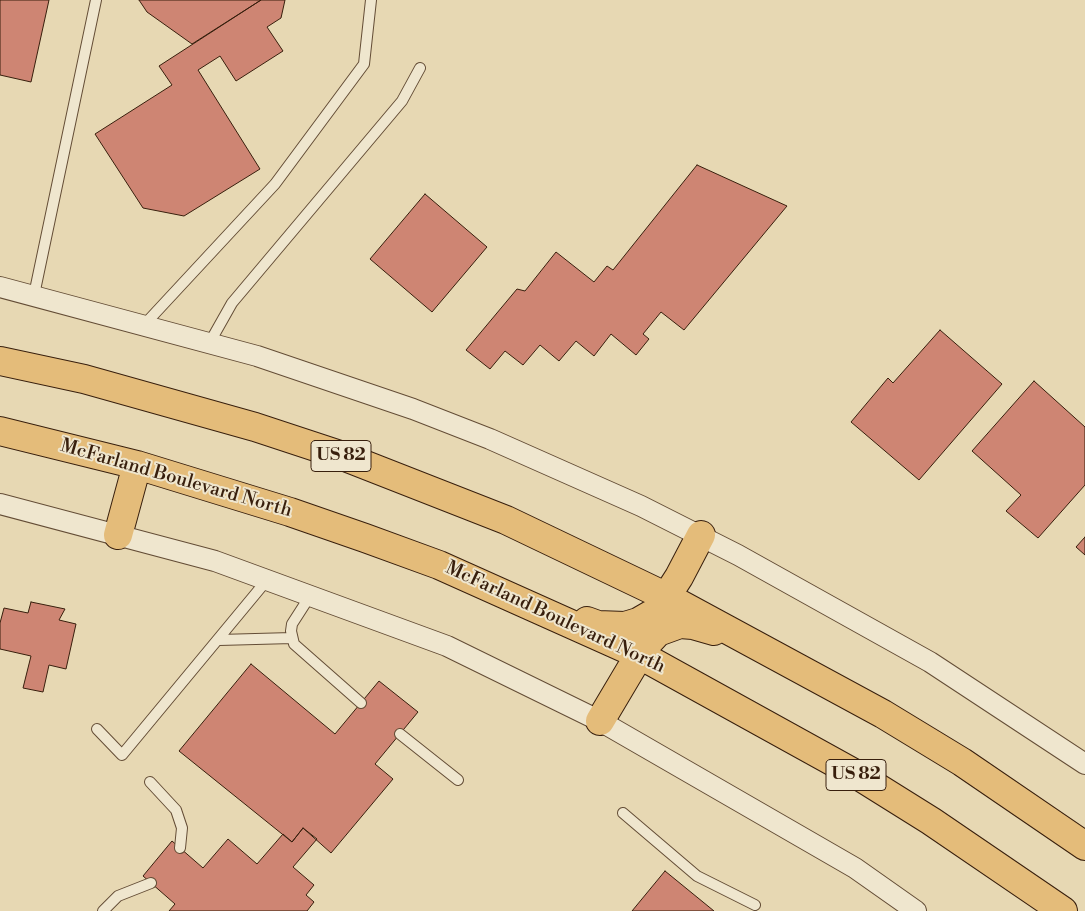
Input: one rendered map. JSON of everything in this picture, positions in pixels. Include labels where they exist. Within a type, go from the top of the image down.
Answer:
[{"type":"highway","name":"US 82","points":[[0,361],[170,402],[340,455],[506,520],[666,596],[883,714],[962,762],[1085,846]]},
{"type":"highway","name":"McFarland Boulevard North","points":[[0,431],[138,465],[290,512],[439,565],[537,608],[640,655],[859,776],[939,826],[1063,911]]},
{"type":"highway","points":[[118,535],[138,465]]},
{"type":"highway","points":[[537,608],[598,625],[625,626],[638,622],[657,611],[701,535]]},
{"type":"highway","points":[[600,721],[649,640],[658,632],[680,624],[692,625],[759,645]]},
{"type":"street","points":[[0,287],[210,342],[336,382],[490,439],[701,535],[930,662],[1085,764]]},
{"type":"street","points":[[0,504],[215,561],[447,646],[600,721],[855,868],[916,911]]},
{"type":"lane","points":[[34,295],[96,0]]},
{"type":"lane","points":[[145,324],[275,184],[364,64],[371,0]]},
{"type":"lane","points":[[210,342],[232,302],[402,101],[420,68]]},
{"type":"lane","points":[[97,729],[122,755],[219,640],[266,580]]},
{"type":"lane","points":[[310,596],[295,617],[291,631],[292,638],[298,650],[361,703]]},
{"type":"lane","points":[[219,640],[292,638]]},
{"type":"lane","points":[[400,734],[458,780]]},
{"type":"lane","points":[[150,782],[176,810],[182,828],[180,848]]},
{"type":"lane","points":[[623,813],[697,876],[755,905]]},
{"type":"lane","points":[[103,911],[118,896],[151,883]]},
{"type":"building","points":[[0,0],[49,0],[31,82],[0,75]]},
{"type":"building","points":[[139,0],[261,0],[192,44],[147,12]]},
{"type":"building","points":[[261,0],[285,0],[281,18],[267,27],[283,51],[236,81],[220,56],[198,70],[260,169],[184,216],[143,208],[95,134],[172,85],[159,66]]},
{"type":"building","points":[[697,165],[787,206],[684,330],[661,312],[643,334],[649,339],[636,355],[611,334],[594,356],[576,341],[559,361],[540,345],[523,365],[505,351],[490,369],[466,350],[517,289],[525,291],[556,252],[594,282],[607,266],[613,270]]},
{"type":"building","points":[[425,194],[487,247],[432,312],[370,259]]},
{"type":"building","points":[[940,330],[1002,384],[919,480],[851,422],[888,378],[893,383]]},
{"type":"building","points":[[1034,381],[1085,427],[1085,485],[1038,538],[1006,511],[1021,495],[972,451]]},
{"type":"building","points":[[1085,537],[1085,555],[1076,547]]},
{"type":"building","points":[[31,602],[65,609],[59,620],[76,624],[66,669],[49,665],[43,692],[23,688],[31,656],[0,649],[0,623],[4,608],[28,613]]},
{"type":"building","points":[[251,664],[335,734],[379,681],[418,712],[375,764],[393,779],[331,853],[303,828],[292,842],[179,751]]},
{"type":"building","points":[[303,828],[317,839],[293,867],[314,885],[306,895],[314,902],[307,911],[169,911],[175,904],[143,876],[172,841],[203,868],[228,839],[257,864],[283,834],[292,842]]},
{"type":"building","points":[[665,871],[714,911],[632,911]]}]
